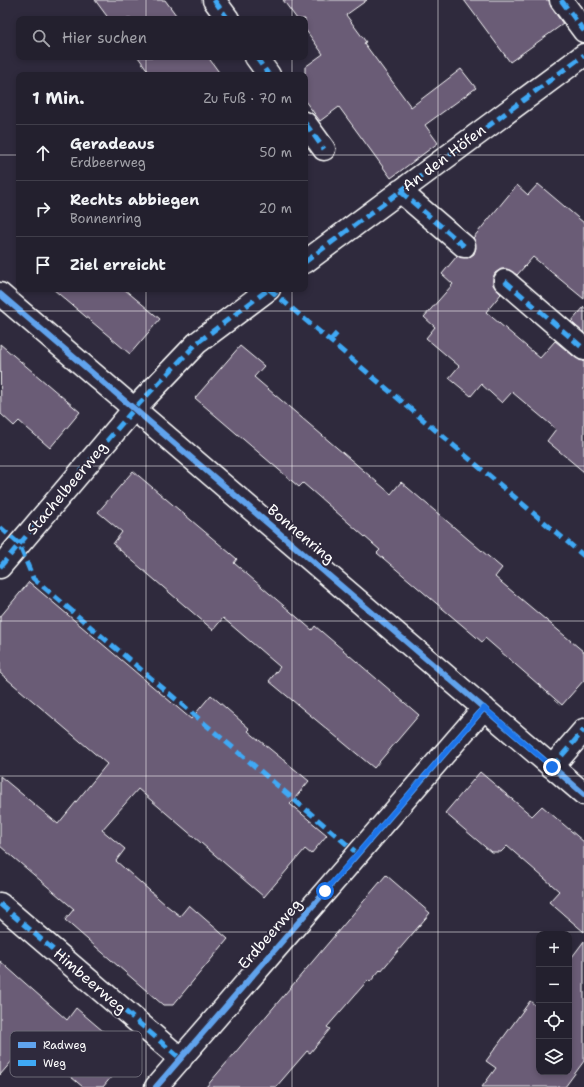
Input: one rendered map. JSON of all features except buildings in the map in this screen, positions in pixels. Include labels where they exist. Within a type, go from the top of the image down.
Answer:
[{"type":"street","points":[[214,0],[226,16]]},
{"type":"street","points":[[561,0],[584,31]]},
{"type":"street","name":"An den Höfen","points":[[308,260],[584,54]]},
{"type":"street","points":[[258,60],[267,72]]},
{"type":"street","points":[[308,127],[324,149]]},
{"type":"street","points":[[400,191],[464,246]]},
{"type":"street","points":[[504,281],[584,349]]},
{"type":"street","points":[[134,409],[197,343],[265,292]]},
{"type":"street","name":"Bonnenring","points":[[0,294],[584,794]]},
{"type":"street","name":"Stachelbeerweg","points":[[0,567],[134,409]]},
{"type":"street","name":"Erdbeerweg","points":[[156,1087],[484,708]]},
{"type":"street","points":[[552,767],[584,730]]},
{"type":"street","name":"Himbeerweg","points":[[0,904],[181,1059]]},
{"type":"marked path","points":[[214,0],[226,16]]},
{"type":"marked path","points":[[561,0],[584,31]]},
{"type":"marked path","points":[[308,260],[584,55]]},
{"type":"marked path","points":[[258,60],[267,72]]},
{"type":"marked path","points":[[308,127],[324,149]]},
{"type":"marked path","points":[[400,191],[464,246]]},
{"type":"marked path","points":[[505,281],[584,349]]},
{"type":"marked path","points":[[0,567],[134,409],[197,343],[265,292]]},
{"type":"marked path","points":[[273,292],[584,556]]},
{"type":"marked path","points":[[330,341],[338,332]]},
{"type":"marked path","points":[[0,527],[19,544],[33,578],[357,853]]},
{"type":"marked path","points":[[552,767],[584,730]]},
{"type":"marked path","points":[[0,904],[181,1059]]},
{"type":"cycle path","points":[[0,294],[584,794]]},
{"type":"cycle path","points":[[156,1087],[484,708]]},
{"type":"route","points":[[325,891],[484,708],[552,767]]}]
